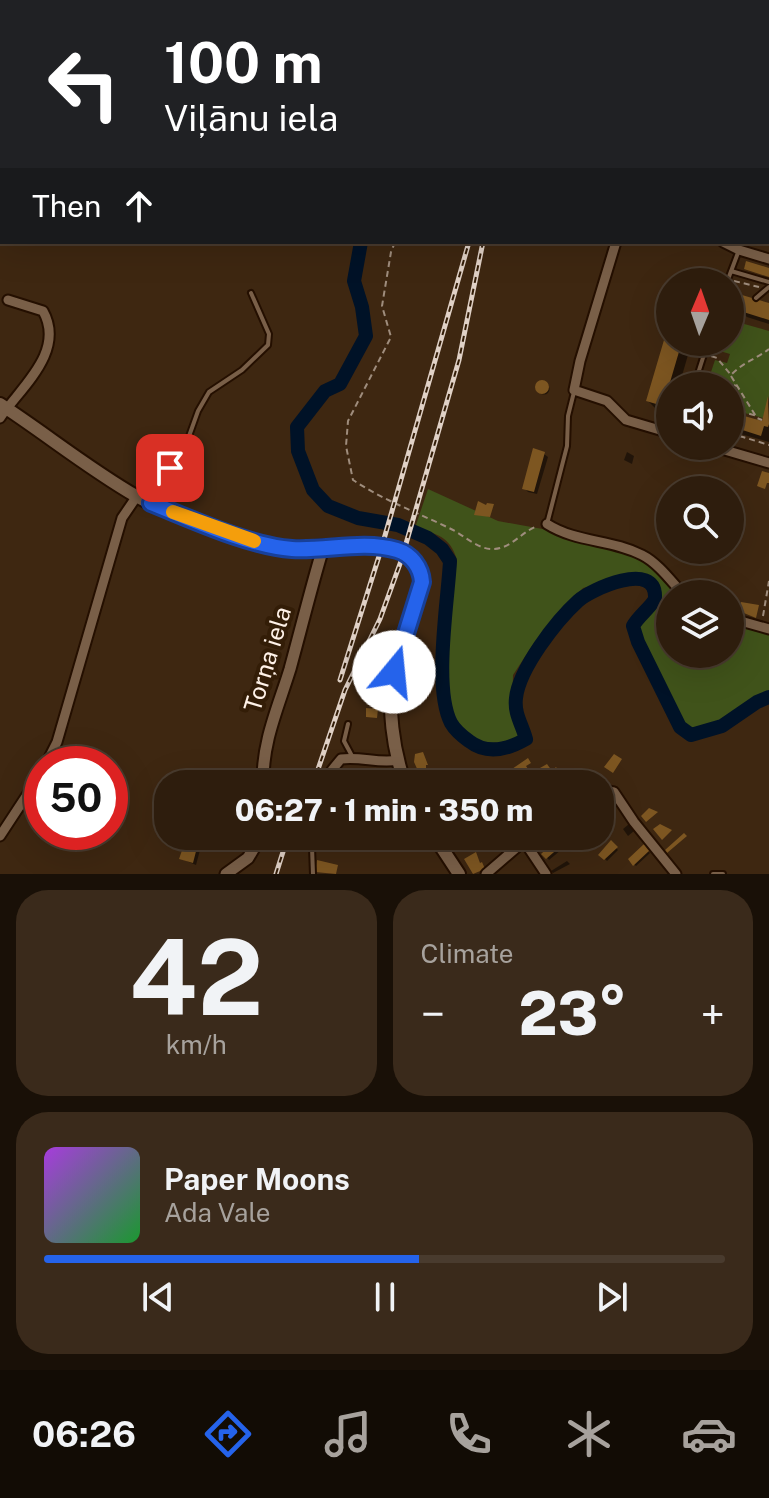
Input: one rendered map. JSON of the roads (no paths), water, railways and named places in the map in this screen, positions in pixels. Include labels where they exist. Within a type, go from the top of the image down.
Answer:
[{"type":"main road","points":[[2,410],[137,496],[194,521],[270,545],[292,549],[369,545],[401,551],[415,562],[422,575],[420,589],[394,672],[392,713],[401,770]]},
{"type":"main road","points":[[443,850],[459,874]]},
{"type":"street","points":[[615,244],[574,390],[607,401],[626,420],[656,429]]},
{"type":"street","points":[[727,244],[769,259]]},
{"type":"street","points":[[2,410],[45,359],[49,338],[48,320],[43,311],[8,300]]},
{"type":"street","points":[[744,456],[769,463]]},
{"type":"street","points":[[55,746],[122,518],[137,496]]},
{"type":"street","points":[[547,524],[565,535],[644,555],[671,580]]},
{"type":"street","name":"Torņa iela","points":[[264,770],[267,735],[330,548]]},
{"type":"street","points":[[744,622],[766,627]]},
{"type":"street","points":[[334,770],[337,763],[353,758],[384,762],[398,760]]},
{"type":"street","points":[[614,795],[676,874]]},
{"type":"street","points":[[0,836],[24,799]]},
{"type":"street","points":[[226,874],[248,858],[253,850]]},
{"type":"street","points":[[486,874],[514,850]]},
{"type":"street","points":[[533,850],[546,874]]},
{"type":"lane","points":[[732,268],[739,250]]},
{"type":"lane","points":[[744,276],[768,286],[756,298]]},
{"type":"lane","points":[[151,503],[170,468],[183,453],[198,411],[209,392],[242,370],[268,345],[269,334],[251,293]]},
{"type":"lane","points":[[547,524],[567,446],[568,416],[574,390]]},
{"type":"lane","points":[[348,724],[344,741],[353,758]]},
{"type":"lane","points":[[312,850],[313,874]]},
{"type":"lane","points":[[713,874],[723,874]]},
{"type":"waterway","points":[[361,244],[354,281],[366,336],[340,384],[325,391],[297,427],[298,451],[313,490],[328,506],[358,518],[398,525],[428,538],[442,549],[450,561],[442,667],[446,708],[457,730],[476,745],[490,749],[512,746],[526,739],[517,714],[516,698],[524,673],[540,646],[569,610],[585,596],[608,585],[635,579],[645,580],[653,586],[655,597],[633,626],[680,727],[691,735],[722,726],[769,697]]},
{"type":"railway","points":[[340,680],[380,553],[468,244]]},
{"type":"railway","points":[[318,770],[345,690],[380,619],[401,561],[459,360],[483,244]]},
{"type":"railway","points":[[276,874],[284,850]]}]
